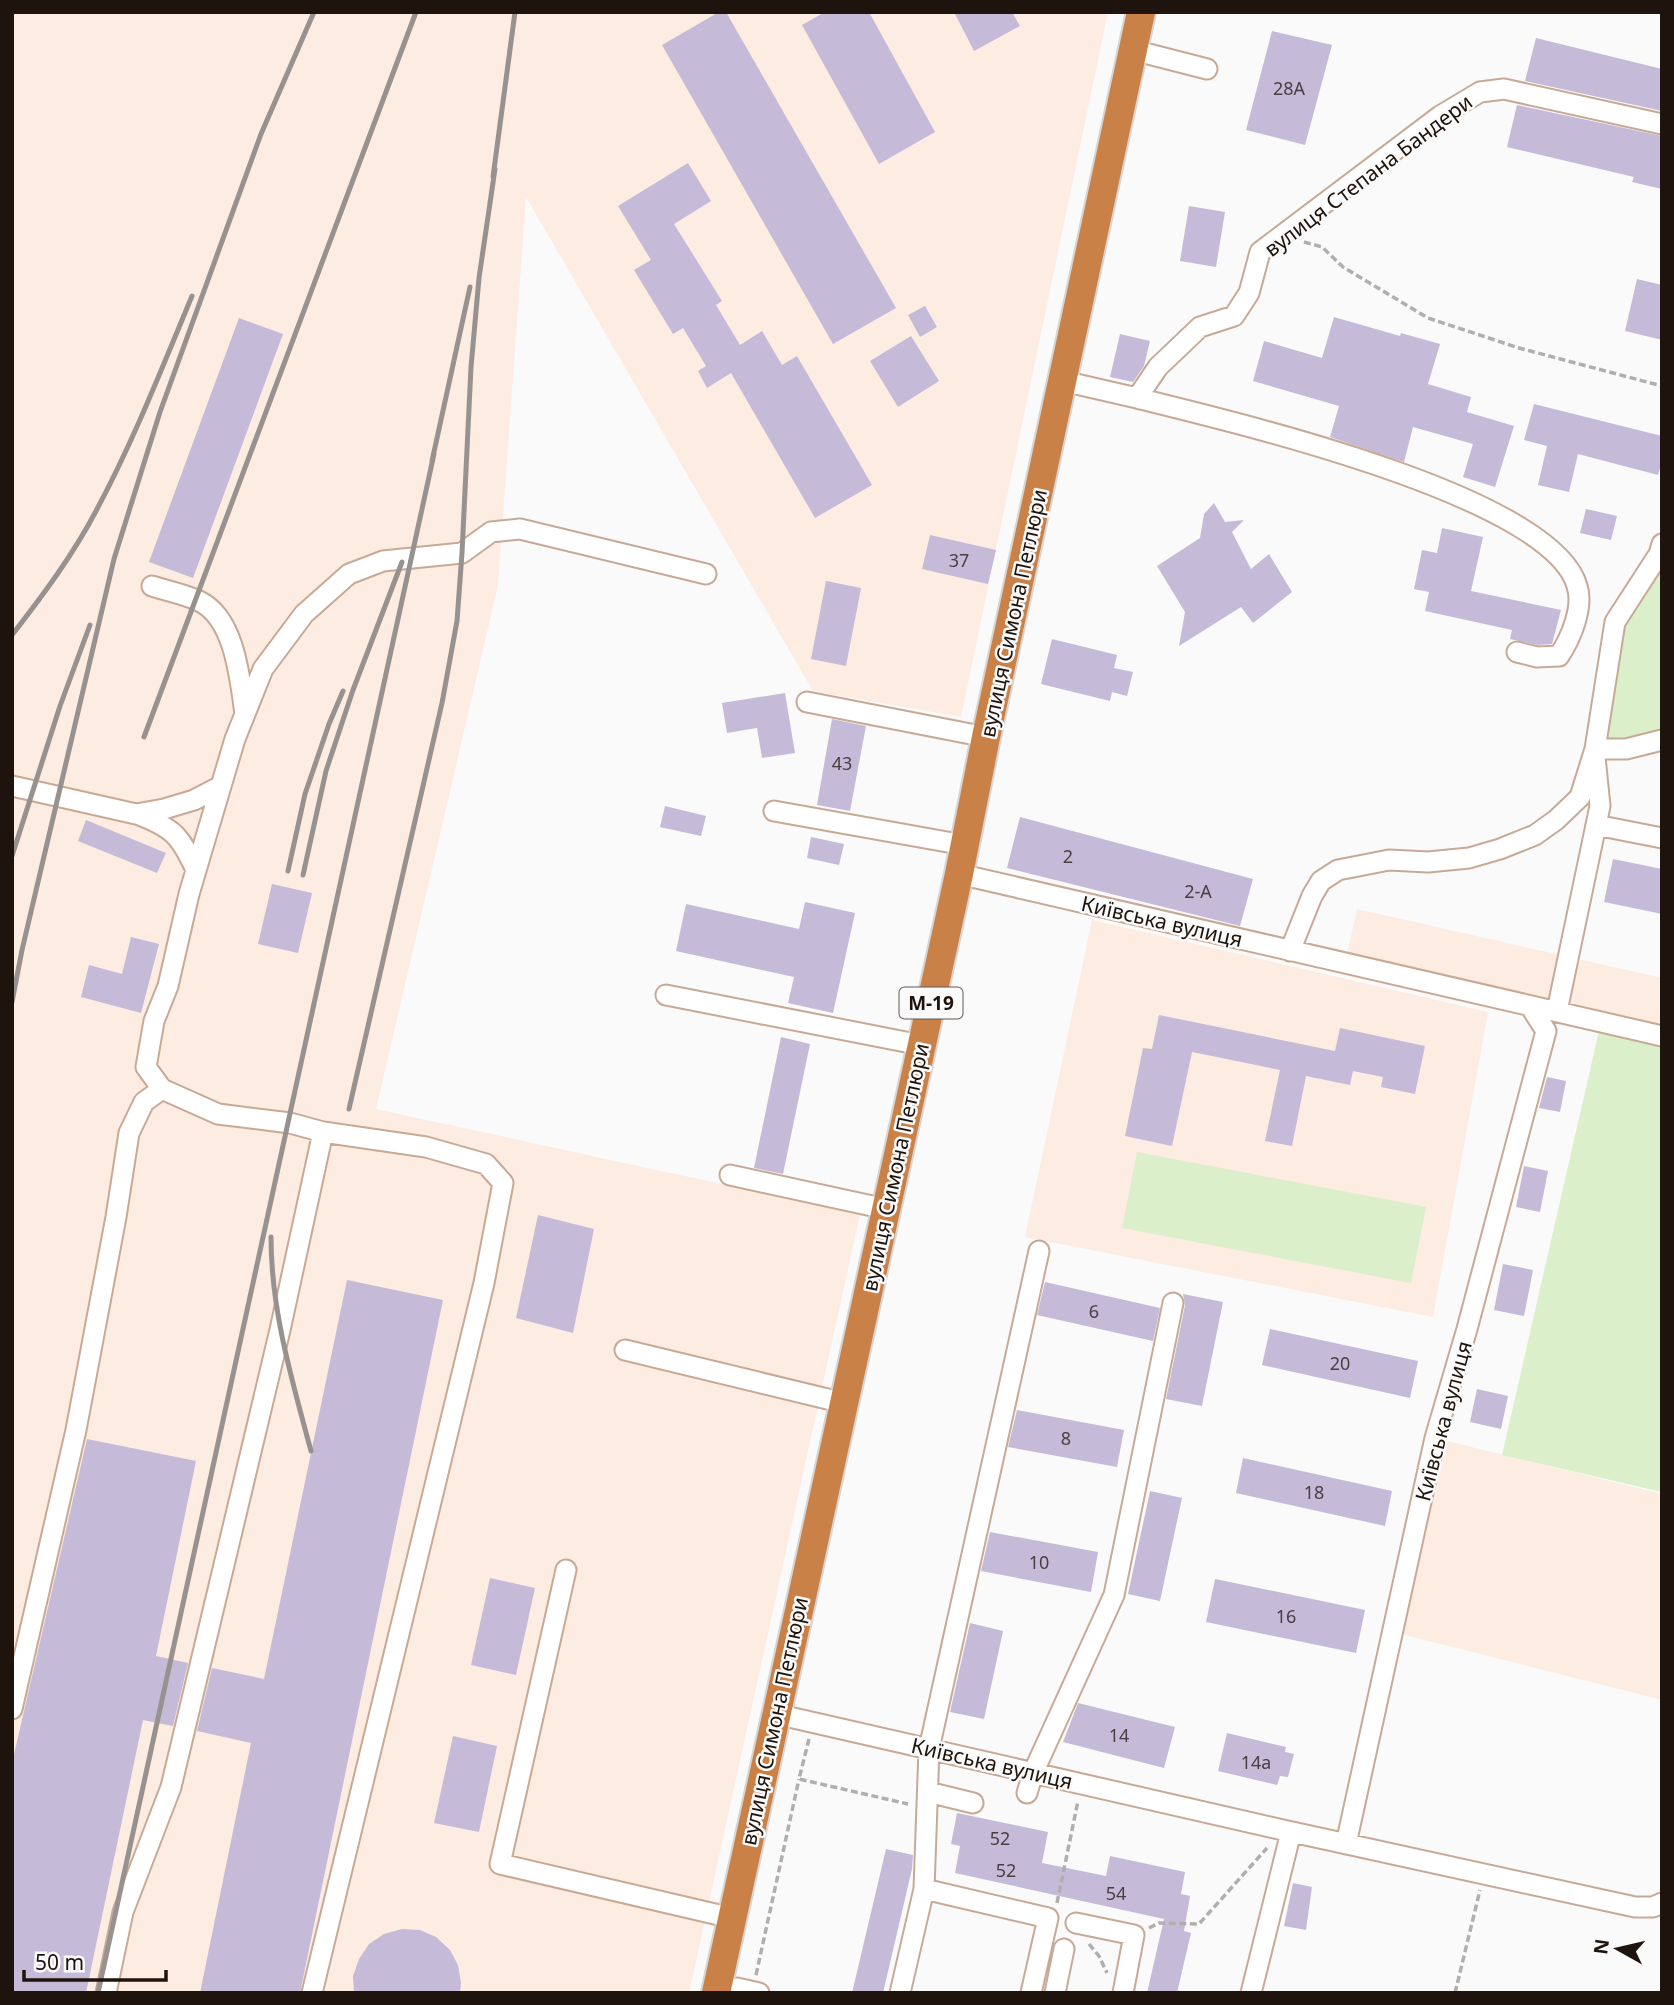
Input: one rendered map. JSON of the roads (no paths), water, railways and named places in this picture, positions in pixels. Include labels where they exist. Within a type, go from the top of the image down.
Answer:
[{"type":"highway","name":"вулиця Симона Петлюри","points":[[741,1991],[732,1918],[922,1045],[1141,12]]},
{"type":"street","points":[[1133,50],[1207,69]]},
{"type":"street","name":"вулиця Степана Бандери","points":[[1137,398],[1158,366],[1200,327],[1234,316],[1250,293],[1260,252],[1440,116],[1480,92],[1504,89],[1662,124]]},
{"type":"street","points":[[1063,382],[1137,398],[1373,463],[1446,490],[1496,514],[1544,543],[1564,560],[1578,586],[1578,604],[1574,620],[1568,642],[1559,656],[1537,657],[1517,652]]},
{"type":"street","points":[[312,1993],[481,1295],[503,1183],[486,1164],[438,1150],[323,1132],[290,1123],[218,1115],[162,1089],[146,1067],[154,1021],[169,986],[196,870],[220,786],[264,669],[304,614],[349,574],[383,561],[463,553],[491,531],[520,529],[706,574]]},
{"type":"street","points":[[1290,951],[1312,896],[1321,881],[1338,870],[1389,860],[1429,862],[1469,858],[1535,835],[1580,797],[1594,749],[1615,622],[1659,554],[1662,544]]},
{"type":"street","points":[[152,586],[201,602],[225,626],[237,664],[245,715]]},
{"type":"street","points":[[807,702],[986,737]]},
{"type":"street","points":[[1594,749],[1626,749],[1662,740]]},
{"type":"street","points":[[1557,1011],[1600,806],[1594,749]]},
{"type":"street","points":[[12,786],[136,814],[163,824],[184,842],[196,870]]},
{"type":"street","points":[[136,814],[194,800],[220,786]]},
{"type":"street","points":[[775,811],[964,845]]},
{"type":"street","points":[[1596,825],[1662,838]]},
{"type":"street","name":"Київська вулиця","points":[[958,874],[1662,1036]]},
{"type":"street","points":[[666,995],[922,1045]]},
{"type":"street","name":"Київська вулиця","points":[[1346,1844],[1435,1438],[1468,1329],[1546,1031],[1530,1006]]},
{"type":"street","points":[[12,1709],[76,1430],[129,1133],[144,1102],[162,1089]]},
{"type":"street","points":[[106,1993],[123,1912],[171,1787],[283,1319],[323,1132]]},
{"type":"street","points":[[730,1175],[886,1209]]},
{"type":"street","points":[[900,1993],[924,1889],[929,1749],[1039,1251]]},
{"type":"street","points":[[1027,1793],[1033,1773],[1114,1595],[1173,1303]]},
{"type":"street","points":[[625,1350],[844,1403]]},
{"type":"street","points":[[566,1570],[500,1864],[732,1918]]},
{"type":"street","name":"Київська вулиця","points":[[776,1714],[1287,1831],[1635,1907],[1653,1907],[1662,1903]]},
{"type":"street","points":[[927,1800],[972,1803]]},
{"type":"street","points":[[1251,1993],[1287,1831]]},
{"type":"street","points":[[924,1889],[1048,1918],[1031,1993]]},
{"type":"street","points":[[1080,1931],[1135,1935],[1116,1987]]},
{"type":"street","points":[[1055,1993],[1064,1949]]},
{"type":"railway","points":[[12,1002],[114,559],[160,412],[261,134],[314,12]]},
{"type":"railway","points":[[144,737],[416,12]]},
{"type":"railway","points":[[493,177],[515,12]]},
{"type":"railway","points":[[349,1109],[442,703],[457,621],[471,367],[479,278],[495,169]]},
{"type":"railway","points":[[432,461],[470,287]]},
{"type":"railway","points":[[12,635],[67,559],[110,485],[192,296]]},
{"type":"railway","points":[[98,1993],[434,454]]},
{"type":"railway","points":[[303,875],[326,771],[353,690],[402,562]]},
{"type":"railway","points":[[12,856],[60,706],[90,625]]},
{"type":"railway","points":[[288,871],[305,794],[343,691]]},
{"type":"railway","points":[[271,1237],[279,1319],[311,1451]]}]
